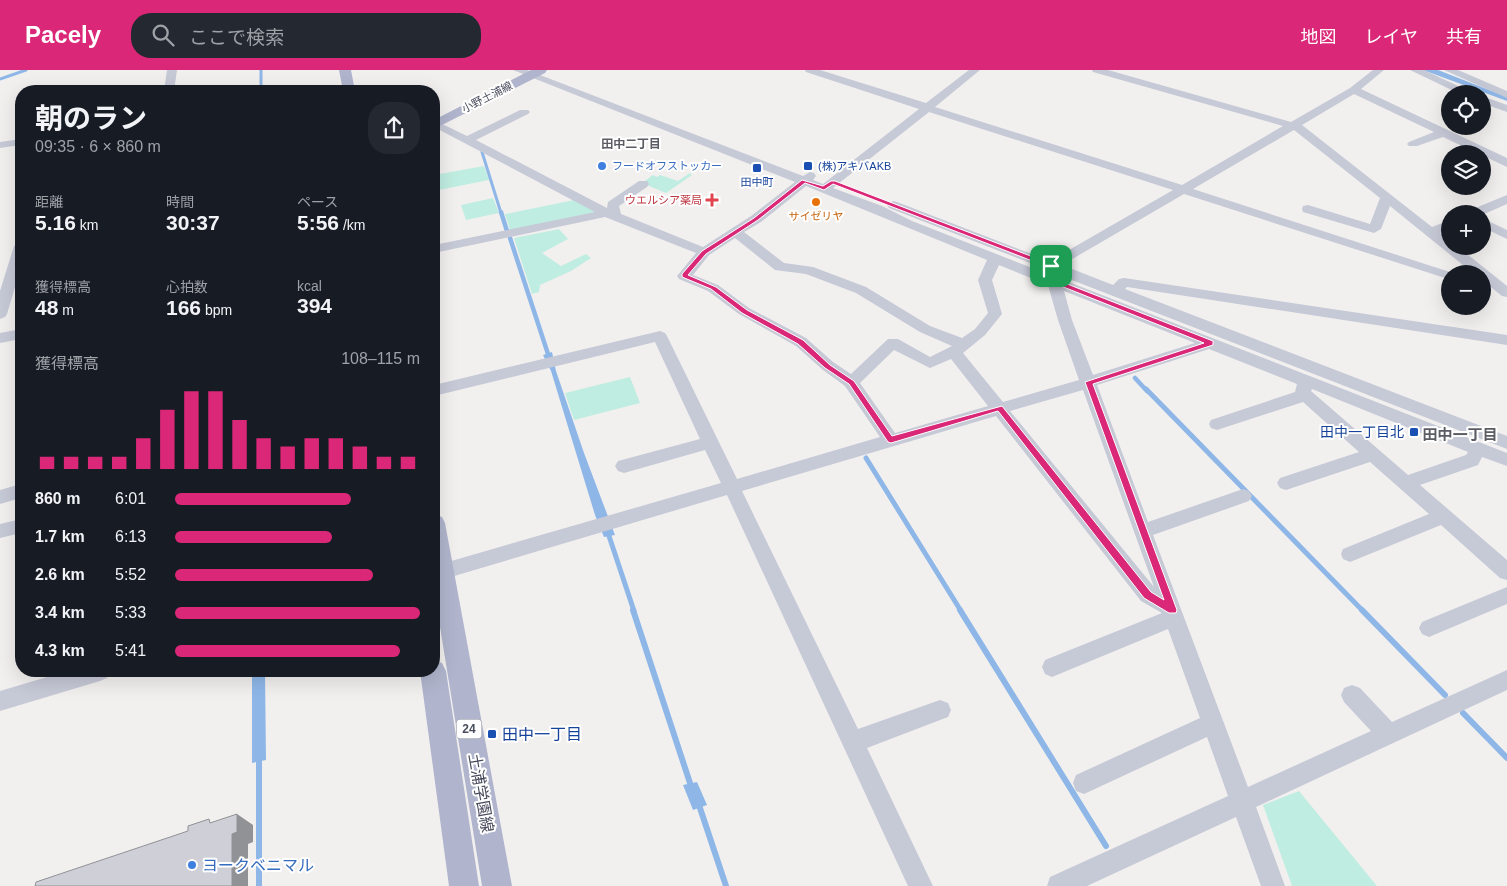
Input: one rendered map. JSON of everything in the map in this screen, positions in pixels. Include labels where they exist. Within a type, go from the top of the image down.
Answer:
[{"type":"main road","points":[[345,70],[346,85]]},
{"type":"main road","points":[[348,85],[351,70]]},
{"type":"main road","name":"小野土浦線","points":[[440,121],[530,72]]},
{"type":"main road","name":"土浦学園線","points":[[440,598],[497,886]]},
{"type":"main road","name":"24","points":[[440,605],[482,886]]},
{"type":"main road","name":"土浦学園線","points":[[434,677],[464,886]]},
{"type":"street","points":[[169,85],[172,70]]},
{"type":"street","points":[[546,70],[809,178]]},
{"type":"street","points":[[810,70],[1441,272]]},
{"type":"street","points":[[828,185],[975,70]]},
{"type":"street","points":[[1097,70],[1301,128],[1507,293]]},
{"type":"street","points":[[1052,274],[1181,189],[1354,90],[1378,70]]},
{"type":"street","points":[[1415,70],[1449,85]]},
{"type":"street","points":[[1449,70],[1507,94]]},
{"type":"street","points":[[530,72],[828,185],[1052,274],[1211,343],[1305,388],[1507,460]]},
{"type":"street","points":[[1354,90],[1441,132]]},
{"type":"street","points":[[1491,103],[1507,110]]},
{"type":"street","points":[[468,140],[524,112]]},
{"type":"street","points":[[440,127],[610,214],[704,252]]},
{"type":"street","points":[[1413,144],[1441,134]]},
{"type":"street","points":[[1447,135],[1507,163]]},
{"type":"street","points":[[0,145],[15,143]]},
{"type":"street","points":[[809,178],[736,232],[704,252],[684,276],[713,288],[744,311],[800,342],[828,366],[851,382],[891,440]]},
{"type":"street","points":[[610,214],[612,205],[643,184]]},
{"type":"street","points":[[828,185],[995,258],[1115,291],[1507,443]]},
{"type":"street","points":[[1308,209],[1374,229],[1386,197]]},
{"type":"street","points":[[1491,206],[1507,199]]},
{"type":"street","points":[[440,249],[610,214]]},
{"type":"street","points":[[1491,227],[1507,235]]},
{"type":"street","points":[[1430,232],[1441,228]]},
{"type":"street","points":[[736,232],[780,267],[808,270],[861,290],[959,348],[1000,408],[1148,595],[1174,614]]},
{"type":"street","points":[[851,382],[866,372],[878,355],[893,343],[930,363],[959,348],[980,332],[995,314],[985,280],[995,258]]},
{"type":"street","points":[[0,314],[15,267]]},
{"type":"street","points":[[1052,274],[1065,320],[1273,886]]},
{"type":"street","points":[[1115,291],[1124,282],[1507,340]]},
{"type":"street","points":[[1491,289],[1507,293]]},
{"type":"street","points":[[0,338],[15,335]]},
{"type":"street","points":[[440,389],[660,336],[921,886]]},
{"type":"street","points":[[440,577],[732,486],[1089,382],[1211,343]]},
{"type":"street","points":[[1217,424],[1305,388]]},
{"type":"street","points":[[1305,388],[1405,484],[1507,572]]},
{"type":"street","points":[[624,466],[711,442]]},
{"type":"street","points":[[1405,484],[1472,460],[1478,449]]},
{"type":"street","points":[[1286,484],[1373,454]]},
{"type":"street","points":[[0,496],[15,492]]},
{"type":"street","points":[[1143,531],[1243,496]]},
{"type":"street","points":[[1350,554],[1443,516]]},
{"type":"street","points":[[0,531],[15,527]]},
{"type":"street","points":[[1429,628],[1507,595]]},
{"type":"street","points":[[1052,667],[1174,614]]},
{"type":"street","points":[[0,701],[67,677]]},
{"type":"street","points":[[1059,886],[1507,680]]},
{"type":"street","points":[[1352,695],[1390,734]]},
{"type":"street","points":[[853,742],[940,710]]},
{"type":"street","points":[[1084,783],[1214,723]]},
{"type":"green space","points":[[484,166],[489,180],[440,190],[440,174]]},
{"type":"green space","points":[[690,173],[692,175],[666,193],[642,183],[653,175],[657,177],[660,175],[678,181]]},
{"type":"green space","points":[[493,198],[499,213],[466,220],[461,205]]},
{"type":"green space","points":[[574,200],[595,210],[595,213],[510,230],[505,214]]},
{"type":"green space","points":[[559,229],[568,239],[542,253],[561,266],[586,254],[591,258],[571,271],[540,285],[539,292],[532,294],[514,238]]},
{"type":"green space","points":[[630,377],[640,403],[574,420],[565,393]]},
{"type":"green space","points":[[1299,791],[1377,886],[1292,886],[1263,805]]},
{"type":"water","points":[[1423,70],[1438,70],[1476,85],[1464,85]]},
{"type":"water","points":[[1491,91],[1507,97],[1507,101],[1491,95]]},
{"type":"water","points":[[552,352],[556,371],[584,453],[615,535],[604,537],[595,515],[551,371],[543,355]]},
{"type":"water","points":[[252,677],[265,677],[266,760],[252,763]]},
{"type":"water","points":[[697,782],[707,805],[693,810],[683,785]]},
{"type":"building","points":[[237,814],[237,832],[232,834],[232,886],[35,886],[36,882],[188,831],[188,826],[209,819],[210,823]]},
{"type":"waterway","points":[[0,79],[26,70]]},
{"type":"waterway","points":[[261,70],[261,85]]},
{"type":"waterway","points":[[482,152],[501,213]]},
{"type":"waterway","points":[[501,212],[507,231]]},
{"type":"waterway","points":[[510,238],[548,354]]},
{"type":"waterway","points":[[1135,378],[1147,391]]},
{"type":"waterway","points":[[1146,389],[1363,611]]},
{"type":"waterway","points":[[866,458],[961,611]]},
{"type":"waterway","points":[[609,536],[634,611]]},
{"type":"waterway","points":[[633,610],[690,783]]},
{"type":"waterway","points":[[960,610],[1106,846]]},
{"type":"waterway","points":[[1362,610],[1445,695]]},
{"type":"waterway","points":[[1463,713],[1507,758]]},
{"type":"waterway","points":[[259,761],[259,886]]},
{"type":"waterway","points":[[700,808],[726,886]]},
{"type":"place","name":"フードオフストッカー","points":[[602,166]]},
{"type":"place","name":"(株)アキバAKB","points":[[808,166]]},
{"type":"place","name":"田中町","points":[[757,168]]},
{"type":"place","name":"ウエルシア薬局","points":[[712,200]]},
{"type":"place","name":"サイゼリヤ","points":[[816,202]]},
{"type":"place","name":"田中一丁目北","points":[[1414,432]]},
{"type":"place","name":"田中一丁目","points":[[492,734]]},
{"type":"place","name":"ヨークベニマル","points":[[192,865]]},
{"type":"district","name":"田中二丁目","points":[[631,144]]},
{"type":"district","name":"田中一丁目","points":[[1460,434]]},
{"type":"route","points":[[804,181],[824,189],[833,182],[1051,266],[1054,281],[1211,343],[1089,382],[1173,610],[1148,595],[1000,408],[891,440],[851,382],[828,366],[800,342],[744,311],[713,288],[684,276],[704,252],[756,219],[804,181]]}]
